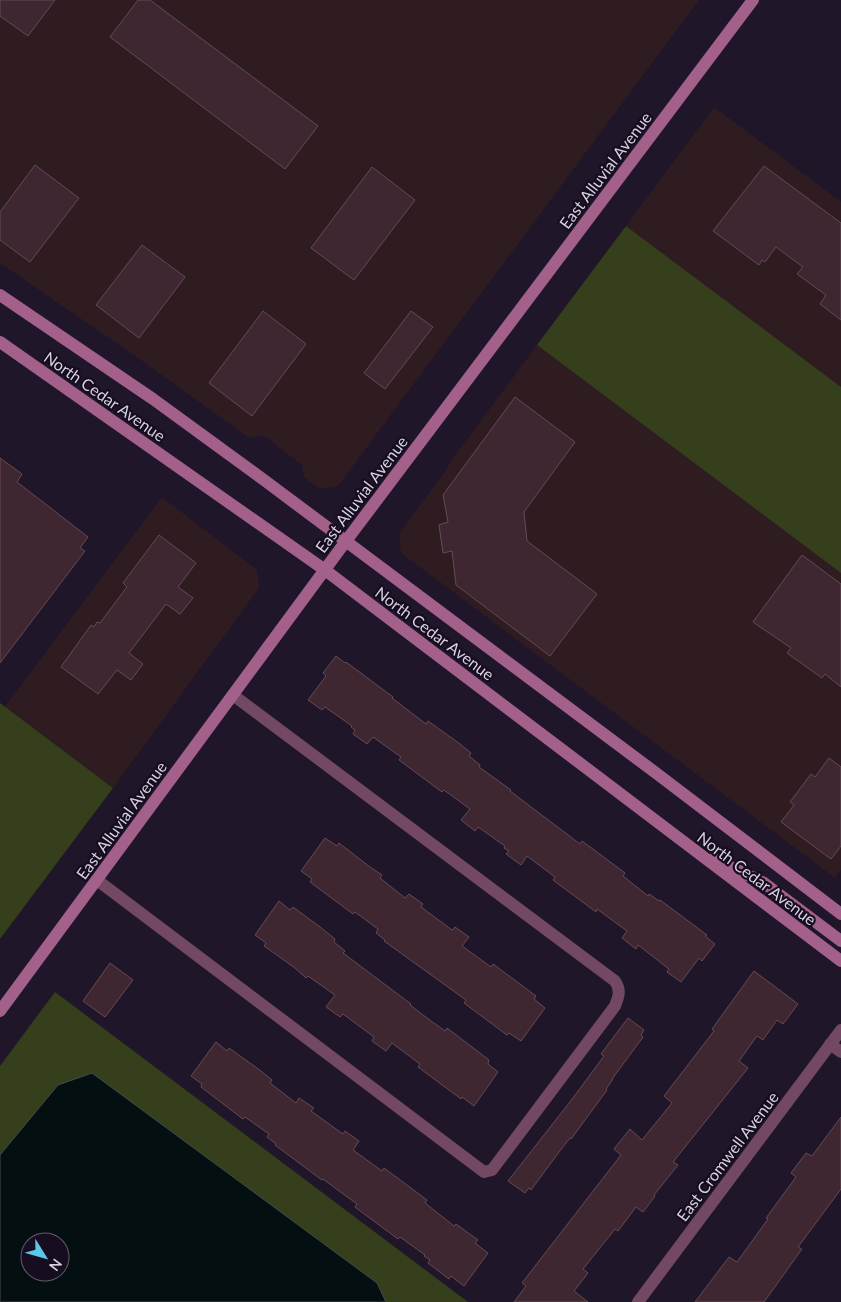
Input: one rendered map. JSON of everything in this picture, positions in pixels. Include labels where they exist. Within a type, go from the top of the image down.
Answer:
[{"type":"main road","name":"East Alluvial Avenue","points":[[0,1011],[346,541],[753,0]]},
{"type":"main road","name":"North Cedar Avenue","points":[[0,295],[153,399],[346,541],[675,787],[841,914]]},
{"type":"main road","name":"North Cedar Avenue","points":[[0,342],[325,570],[689,848],[841,961]]},
{"type":"main road","points":[[689,848],[764,883],[841,941]]},
{"type":"street","points":[[96,880],[484,1172],[492,1170],[615,1006],[619,997],[619,988],[615,981],[233,695]]},
{"type":"street","name":"East Cromwell Avenue","points":[[638,1302],[841,1030]]},
{"type":"street","points":[[830,1044],[841,1052]]},
{"type":"shaded area","points":[[0,0],[699,0],[338,486],[319,489],[304,477],[302,465],[263,435],[249,438],[141,360],[0,263]]},
{"type":"shaded area","points":[[714,107],[841,202],[841,387],[626,226]]},
{"type":"shaded area","points":[[537,345],[841,573],[841,870],[835,878],[401,553],[399,534]]},
{"type":"shaded area","points":[[162,497],[257,570],[259,588],[113,788],[5,707]]},
{"type":"shaded area","points":[[92,1073],[377,1283],[386,1302],[0,1302],[0,1155],[58,1085]]},
{"type":"green space","points":[[626,226],[841,387],[841,573],[537,345]]},
{"type":"green space","points":[[0,703],[113,788],[0,939]]},
{"type":"green space","points":[[55,992],[468,1302],[0,1302],[0,1066]]},
{"type":"building","points":[[0,0],[55,0],[28,36],[0,16]]},
{"type":"building","points":[[138,0],[150,0],[318,126],[285,169],[110,37]]},
{"type":"building","points":[[35,165],[79,198],[30,262],[0,240],[0,212]]},
{"type":"building","points":[[764,166],[841,223],[841,320],[820,304],[826,295],[797,274],[803,267],[776,247],[765,262],[762,260],[759,265],[713,231]]},
{"type":"building","points":[[372,167],[415,200],[354,280],[311,248]]},
{"type":"building","points":[[142,245],[185,277],[139,338],[96,305]]},
{"type":"building","points":[[263,311],[306,344],[252,416],[209,383]]},
{"type":"building","points":[[411,311],[433,327],[385,389],[364,373]]},
{"type":"building","points":[[515,397],[575,442],[524,512],[527,541],[597,594],[550,656],[456,585],[452,551],[443,553],[439,525],[448,522],[443,495]]},
{"type":"building","points":[[0,458],[22,474],[17,482],[88,537],[80,548],[85,551],[0,663]]},
{"type":"building","points":[[159,535],[196,563],[178,587],[193,598],[180,614],[166,604],[129,653],[143,664],[131,680],[117,670],[98,694],[61,667],[91,625],[94,627],[97,622],[100,623],[127,587],[123,583]]},
{"type":"building","points":[[802,555],[841,584],[841,687],[825,674],[822,678],[787,653],[791,648],[753,622]]},
{"type":"building","points":[[336,656],[393,697],[426,724],[428,721],[460,744],[471,753],[469,756],[480,765],[479,767],[580,844],[582,841],[625,873],[623,876],[648,896],[649,894],[660,900],[707,935],[705,936],[715,944],[702,961],[699,958],[681,982],[667,972],[669,969],[638,945],[636,949],[622,938],[627,931],[597,909],[596,912],[553,880],[555,877],[527,856],[521,865],[506,854],[509,851],[504,848],[505,846],[478,827],[475,831],[461,820],[470,809],[444,790],[442,792],[399,760],[401,757],[373,737],[367,744],[353,734],[355,730],[352,726],[325,707],[322,710],[308,700],[326,676],[323,673]]},
{"type":"building","points":[[829,758],[841,767],[841,846],[831,859],[781,822],[794,805],[790,802],[811,774],[815,777]]},
{"type":"building","points":[[325,838],[337,846],[339,843],[382,875],[380,878],[405,898],[409,894],[423,904],[421,907],[452,930],[455,927],[469,937],[462,946],[491,967],[493,964],[536,996],[534,999],[545,1008],[521,1041],[509,1033],[507,1035],[464,1003],[466,1000],[384,941],[376,933],[378,929],[355,912],[353,914],[310,882],[312,879],[301,871]]},
{"type":"building","points":[[279,901],[290,910],[293,907],[320,927],[335,939],[334,942],[345,951],[343,953],[431,1021],[445,1031],[447,1028],[489,1060],[488,1064],[498,1072],[474,1106],[462,1097],[461,1099],[418,1067],[420,1064],[392,1043],[386,1051],[372,1041],[374,1037],[343,1014],[340,1017],[326,1007],[335,995],[308,976],[306,978],[264,946],[266,943],[255,935]]},
{"type":"building","points":[[110,963],[133,980],[105,1017],[83,1001]]},
{"type":"building","points":[[754,971],[798,1004],[783,1024],[777,1020],[763,1040],[757,1036],[739,1061],[748,1068],[673,1162],[678,1165],[655,1196],[643,1212],[636,1207],[618,1231],[615,1229],[583,1269],[588,1273],[574,1291],[588,1302],[514,1302],[526,1286],[522,1283],[621,1155],[614,1149],[630,1129],[642,1140],[672,1103],[664,1096],[714,1031],[712,1029]]},
{"type":"building","points":[[628,1018],[644,1030],[641,1035],[643,1037],[571,1139],[562,1148],[531,1190],[529,1188],[525,1193],[508,1181],[604,1056],[601,1054]]},
{"type":"building","points":[[216,1042],[227,1051],[229,1048],[261,1071],[272,1080],[270,1083],[296,1103],[299,1098],[314,1108],[311,1111],[343,1134],[345,1131],[359,1141],[353,1150],[382,1171],[384,1168],[427,1200],[425,1203],[454,1226],[456,1224],[478,1240],[475,1243],[488,1253],[464,1286],[451,1276],[449,1279],[428,1263],[430,1260],[425,1255],[400,1237],[398,1239],[355,1207],[357,1204],[275,1145],[267,1137],[269,1134],[245,1117],[243,1119],[201,1087],[202,1084],[191,1076]]},
{"type":"building","points":[[841,1117],[841,1189],[798,1247],[802,1249],[764,1302],[695,1302],[729,1257],[737,1262],[796,1177],[791,1173],[806,1153],[812,1156]]}]
